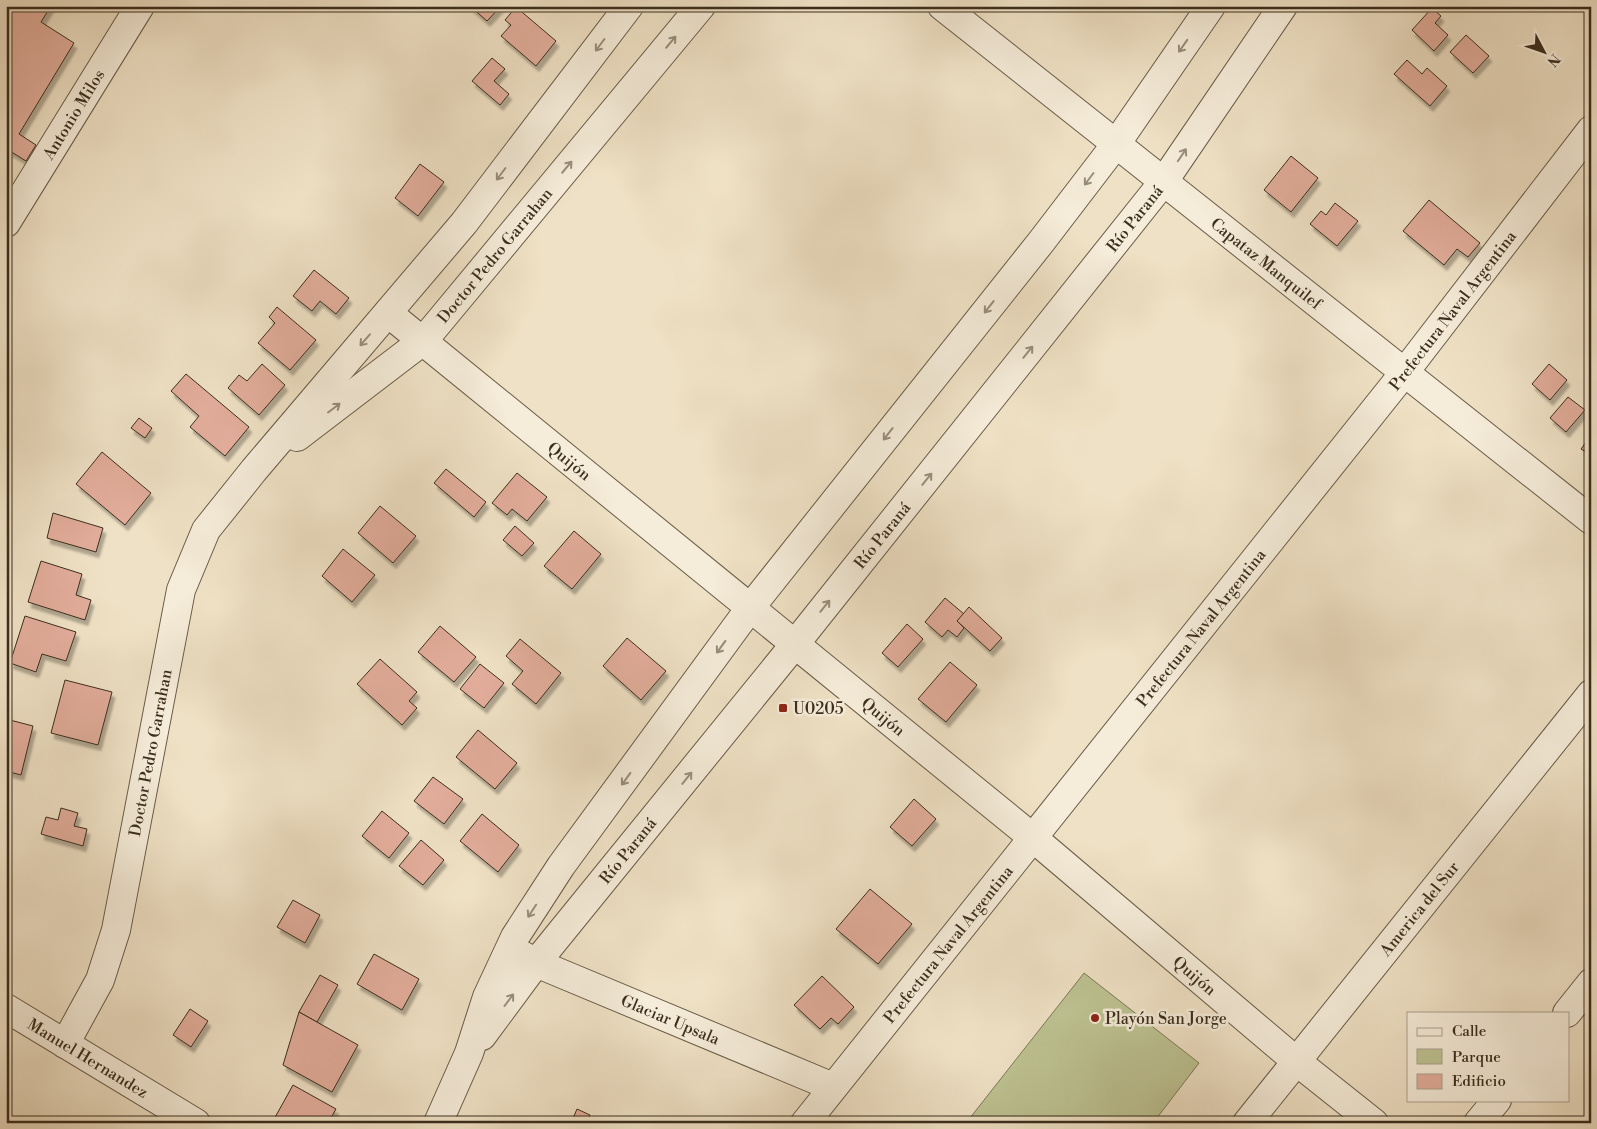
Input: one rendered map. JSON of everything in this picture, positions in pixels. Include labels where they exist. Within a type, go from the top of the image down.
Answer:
[{"type":"street","name":"Antonio Milos","points":[[6,223],[140,6]]},
{"type":"street","name":"Doctor Pedro Garrahan","points":[[65,1044],[100,980],[116,930],[181,590],[206,530],[254,470],[464,223],[629,6]]},
{"type":"street","name":"Doctor Pedro Garrahan","points":[[254,470],[424,340],[701,6]]},
{"type":"street","name":"Capataz Manquilef","points":[[942,6],[1591,520]]},
{"type":"street","name":"Río Paraná","points":[[438,1123],[469,1053],[487,997],[510,948],[561,866],[750,608],[1041,242],[1116,144],[1211,6]]},
{"type":"street","name":"Río Paraná","points":[[469,1053],[536,963],[795,644],[1164,181],[1283,6]]},
{"type":"street","name":"Prefectura Naval Argentina","points":[[804,1123],[1404,373],[1591,130]]},
{"type":"street","name":"Quijón","points":[[388,313],[424,340],[1032,837],[1296,1061],[1374,1123]]},
{"type":"street","name":"America del Sur","points":[[1247,1123],[1591,694]]},
{"type":"street","name":"Glaciar Upsala","points":[[510,948],[536,963],[833,1087]]},
{"type":"street","points":[[1568,1012],[1591,983]]},
{"type":"street","name":"Manuel Hernandez","points":[[6,1008],[196,1123]]},
{"type":"street","points":[[1478,1123],[1494,1102]]},
{"type":"green space","name":"Playón San Jorge","points":[[1084,973],[1199,1063],[1153,1123],[966,1123]]},
{"type":"building","points":[[6,6],[51,6],[41,22],[74,43],[19,134],[36,145],[26,161],[10,151],[6,157]]},
{"type":"building","points":[[470,6],[501,6],[487,21]]},
{"type":"building","points":[[516,7],[556,41],[536,66],[501,36],[511,25],[505,20]]},
{"type":"building","points":[[1432,8],[1441,16],[1435,23],[1448,35],[1434,51],[1412,30]]},
{"type":"building","points":[[1466,35],[1489,56],[1473,73],[1450,52]]},
{"type":"building","points":[[492,58],[505,69],[494,81],[509,94],[500,105],[472,81]]},
{"type":"building","points":[[1407,60],[1422,74],[1427,68],[1447,86],[1430,106],[1394,74]]},
{"type":"building","points":[[1291,156],[1318,178],[1291,212],[1264,190]]},
{"type":"building","points":[[420,164],[444,182],[418,216],[395,198]]},
{"type":"building","points":[[1429,200],[1480,243],[1468,257],[1457,249],[1444,265],[1403,231]]},
{"type":"building","points":[[1335,203],[1358,221],[1337,246],[1310,224],[1321,211],[1326,215]]},
{"type":"building","points":[[314,270],[349,298],[336,314],[320,301],[312,311],[293,296]]},
{"type":"building","points":[[277,307],[316,340],[290,370],[258,343],[275,323],[269,317]]},
{"type":"building","points":[[262,364],[285,385],[259,415],[228,388],[239,375],[247,381]]},
{"type":"building","points":[[1549,364],[1567,380],[1550,400],[1532,384]]},
{"type":"building","points":[[186,374],[249,427],[225,456],[190,427],[199,416],[171,391]]},
{"type":"building","points":[[1568,397],[1585,410],[1566,432],[1550,418]]},
{"type":"building","points":[[139,418],[152,428],[145,438],[131,428]]},
{"type":"building","points":[[1591,435],[1591,455],[1581,449]]},
{"type":"building","points":[[102,452],[151,493],[125,525],[76,484]]},
{"type":"building","points":[[446,469],[486,502],[474,517],[434,483]]},
{"type":"building","points":[[517,473],[547,497],[527,521],[512,509],[507,515],[492,503]]},
{"type":"building","points":[[380,506],[416,536],[393,563],[358,533]]},
{"type":"building","points":[[53,513],[103,528],[96,552],[47,538]]},
{"type":"building","points":[[515,526],[534,543],[522,556],[503,540]]},
{"type":"building","points":[[574,531],[601,554],[572,589],[544,566]]},
{"type":"building","points":[[343,549],[375,575],[352,602],[322,576]]},
{"type":"building","points":[[41,561],[82,574],[76,595],[91,600],[85,620],[28,602]]},
{"type":"building","points":[[945,598],[964,614],[957,621],[964,628],[957,637],[948,630],[942,637],[925,622]]},
{"type":"building","points":[[969,607],[1002,638],[990,651],[957,621]]},
{"type":"building","points":[[25,616],[76,632],[66,661],[42,654],[36,672],[10,663]]},
{"type":"building","points":[[907,624],[923,639],[898,667],[882,653]]},
{"type":"building","points":[[440,626],[476,657],[454,682],[418,652]]},
{"type":"building","points":[[627,638],[666,671],[641,700],[603,666]]},
{"type":"building","points":[[520,639],[561,673],[536,704],[512,684],[523,671],[506,656]]},
{"type":"building","points":[[380,659],[417,692],[409,701],[417,708],[402,725],[357,684]]},
{"type":"building","points":[[950,662],[977,685],[946,722],[918,699]]},
{"type":"building","points":[[480,664],[504,683],[484,708],[460,689]]},
{"type":"building","points":[[65,680],[112,692],[98,745],[51,733]]},
{"type":"building","points":[[6,719],[33,726],[21,775],[6,771]]},
{"type":"building","points":[[478,730],[517,763],[495,789],[456,757]]},
{"type":"building","points":[[433,777],[463,799],[444,824],[414,801]]},
{"type":"building","points":[[914,799],[936,819],[912,846],[890,827]]},
{"type":"building","points":[[61,808],[78,813],[74,826],[87,829],[83,846],[41,834],[46,817],[58,820]]},
{"type":"building","points":[[382,811],[409,833],[389,858],[362,836]]},
{"type":"building","points":[[482,814],[519,845],[498,872],[460,841]]},
{"type":"building","points":[[421,840],[444,860],[423,885],[399,866]]},
{"type":"building","points":[[870,889],[912,924],[878,964],[836,929]]},
{"type":"building","points":[[293,900],[320,915],[305,943],[277,927]]},
{"type":"building","points":[[374,954],[419,979],[402,1010],[357,984]]},
{"type":"building","points":[[320,975],[338,985],[317,1022],[299,1012]]},
{"type":"building","points":[[822,976],[854,1007],[838,1024],[831,1018],[820,1029],[794,1005]]},
{"type":"building","points":[[190,1009],[208,1021],[191,1047],[173,1035]]},
{"type":"building","points":[[299,1012],[358,1045],[332,1092],[283,1065]]},
{"type":"building","points":[[293,1085],[336,1109],[328,1123],[276,1123],[273,1121]]},
{"type":"building","points":[[577,1109],[590,1115],[587,1123],[571,1123]]},
{"type":"place","name":"U0205","points":[[783,708]]},
{"type":"place","name":"Playón San Jorge","points":[[1095,1018]]}]
